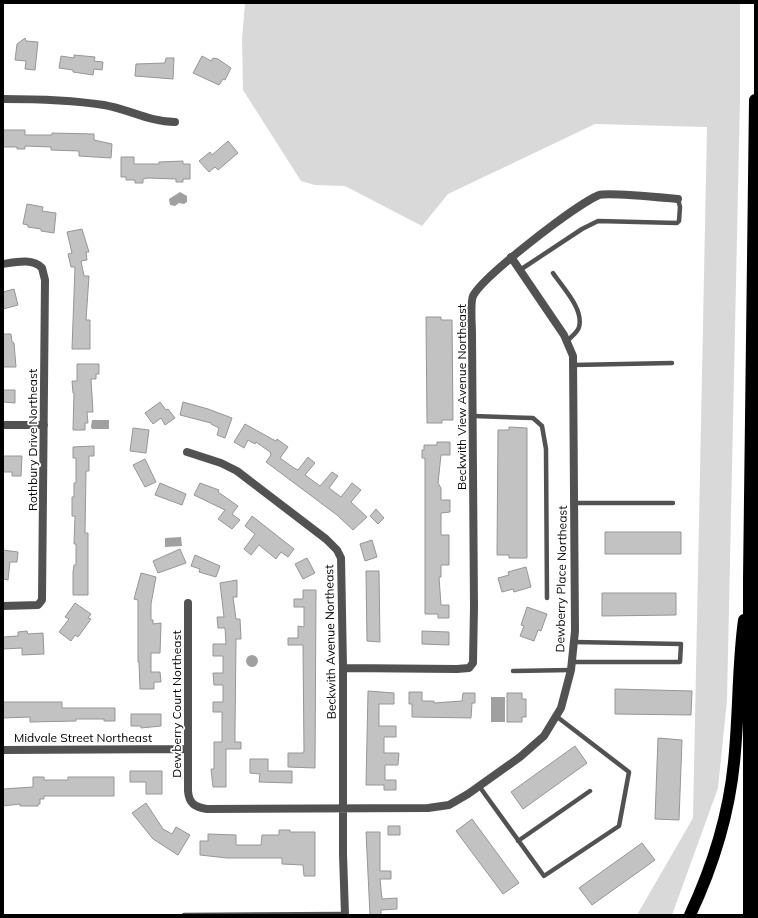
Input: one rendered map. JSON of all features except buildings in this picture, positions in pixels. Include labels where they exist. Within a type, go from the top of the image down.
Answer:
[{"type":"highway","points":[[749,915],[750,579],[755,100]]},
{"type":"highway","points":[[690,915],[703,885],[717,844],[732,781],[736,750],[742,629],[750,579]]},
{"type":"street","points":[[3,99],[104,105],[126,110],[154,120],[175,122]]},
{"type":"street","name":"Beckwith View Avenue Northeast","points":[[343,668],[457,669],[471,667],[474,650],[472,297],[479,286],[511,257],[576,209],[600,194],[678,199]]},
{"type":"street","name":"Dewberry Place Northeast","points":[[192,804],[197,807],[207,809],[428,808],[449,805],[520,757],[544,736],[561,708],[572,666],[574,642],[573,356],[567,341],[511,257]]},
{"type":"street","name":"Rothbury Drive Northeast","points":[[3,264],[28,262],[36,263],[42,267],[45,280],[43,593],[40,603],[31,605],[3,606]]},
{"type":"street","points":[[3,425],[44,425]]},
{"type":"street","name":"Beckwith Avenue Northeast","points":[[187,452],[221,463],[237,471],[326,539],[337,550],[341,558],[345,915]]},
{"type":"street","name":"Dewberry Court Northeast","points":[[188,602],[188,791],[192,804]]},
{"type":"street","name":"Midvale Street Northeast","points":[[3,750],[188,749]]},
{"type":"lane","points":[[520,270],[598,221],[677,223],[680,206],[678,199]]},
{"type":"lane","points":[[553,273],[578,310],[580,317],[579,329],[567,341]]},
{"type":"lane","points":[[573,365],[672,363]]},
{"type":"lane","points":[[473,416],[533,418],[542,426],[546,449],[547,598]]},
{"type":"lane","points":[[574,503],[673,503]]},
{"type":"lane","points":[[513,671],[572,666],[680,662],[681,644],[574,642]]},
{"type":"lane","points":[[479,786],[544,876],[619,826],[629,772],[556,716]]},
{"type":"lane","points":[[518,841],[590,791]]},
{"type":"lane","points":[[184,915],[345,915]]},
{"type":"shaded area","points":[[245,3],[740,3],[740,98],[727,700],[718,788],[672,915],[637,915],[693,818],[707,127],[595,124],[448,194],[422,226],[345,186],[315,185],[301,181],[243,90],[242,39]]},
{"type":"shaded area","points":[[180,192],[187,196],[187,202],[184,204],[179,203],[175,206],[170,205],[169,199]]},
{"type":"shaded area","points":[[92,420],[109,420],[109,429],[92,429]]},
{"type":"shaded area","points":[[181,537],[182,546],[165,547],[165,538]]},
{"type":"shaded area","points":[[250,655],[254,655],[258,661],[254,667],[250,667],[246,663],[246,659]]},
{"type":"shaded area","points":[[491,697],[505,697],[505,722],[491,722]]}]
